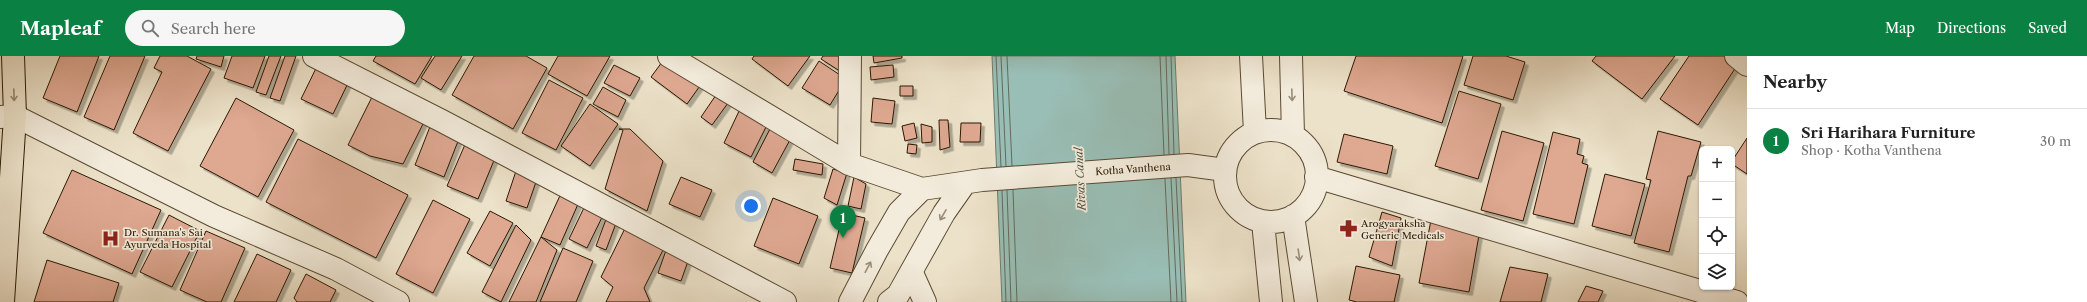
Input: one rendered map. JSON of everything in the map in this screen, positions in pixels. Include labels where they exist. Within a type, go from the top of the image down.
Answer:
[{"type":"main road","points":[[3,302],[7,117],[13,56]]},
{"type":"street","points":[[314,56],[442,121],[785,302]]},
{"type":"street","points":[[669,56],[849,164],[922,189],[899,212],[850,302]]},
{"type":"street","points":[[849,164],[850,56]]},
{"type":"street","points":[[1251,56],[1255,132]]},
{"type":"street","points":[[1290,56],[1293,135]]},
{"type":"street","points":[[1736,56],[1747,65]]},
{"type":"street","points":[[7,117],[214,216],[336,269],[398,302]]},
{"type":"street","points":[[1268,130],[1281,131],[1293,135],[1304,144],[1312,155],[1316,168],[1316,177],[1312,196],[1304,208],[1294,216],[1284,220],[1263,222],[1249,217],[1238,209],[1227,191],[1225,170],[1228,158],[1234,147],[1244,138],[1255,132],[1268,130]]},
{"type":"street","name":"Kotha Vanthena","points":[[922,189],[973,181],[1188,165],[1225,170]]},
{"type":"street","points":[[1316,177],[1737,302]]},
{"type":"street","points":[[889,302],[898,295],[944,213],[973,181]]},
{"type":"street","points":[[1294,216],[1306,302]]},
{"type":"street","points":[[1263,222],[1271,302]]},
{"type":"street","points":[[912,272],[925,302]]},
{"type":"water","name":"Rivas Canal","points":[[992,56],[1175,56],[1186,302],[1002,302]]},
{"type":"building","points":[[60,56],[99,56],[77,112],[43,98]]},
{"type":"building","points":[[110,56],[145,56],[114,130],[84,117]]},
{"type":"building","points":[[160,56],[187,56],[211,69],[168,151],[133,133],[162,72],[154,68]]},
{"type":"building","points":[[197,56],[224,56],[221,67],[196,59]]},
{"type":"building","points":[[232,56],[265,56],[253,88],[224,78]]},
{"type":"building","points":[[269,56],[281,56],[266,95],[256,92]]},
{"type":"building","points":[[285,56],[296,56],[280,101],[270,98]]},
{"type":"building","points":[[322,56],[351,77],[333,114],[301,99]]},
{"type":"building","points":[[376,56],[432,56],[415,84],[373,61]]},
{"type":"building","points":[[435,56],[462,56],[441,90],[421,78]]},
{"type":"building","points":[[474,56],[526,56],[547,68],[513,129],[452,95]]},
{"type":"building","points":[[558,56],[610,56],[587,96],[548,74]]},
{"type":"building","points":[[754,56],[810,56],[788,86],[752,59]]},
{"type":"building","points":[[823,56],[845,56],[846,75],[821,59]]},
{"type":"building","points":[[873,56],[902,56],[902,58],[874,63]]},
{"type":"building","points":[[1356,56],[1463,56],[1442,123],[1344,91]]},
{"type":"building","points":[[1473,56],[1506,56],[1525,62],[1513,100],[1464,85]]},
{"type":"building","points":[[1596,56],[1675,56],[1642,99],[1592,61]]},
{"type":"building","points":[[1689,56],[1726,56],[1738,64],[1698,125],[1660,99]]},
{"type":"building","points":[[665,58],[702,83],[687,104],[651,77]]},
{"type":"building","points":[[819,61],[846,79],[830,105],[802,88]]},
{"type":"building","points":[[614,65],[640,78],[630,96],[604,83]]},
{"type":"building","points":[[893,65],[894,77],[871,80],[870,67]]},
{"type":"building","points":[[549,80],[583,98],[556,150],[522,133]]},
{"type":"building","points":[[900,86],[913,86],[913,96],[900,96]]},
{"type":"building","points":[[377,87],[428,114],[403,164],[370,156],[348,145]]},
{"type":"building","points":[[603,87],[626,100],[618,117],[593,104]]},
{"type":"building","points":[[1459,91],[1501,104],[1478,179],[1435,166]]},
{"type":"building","points":[[716,95],[728,103],[712,125],[701,117]]},
{"type":"building","points":[[236,98],[294,130],[258,197],[200,166]]},
{"type":"building","points":[[873,98],[895,101],[892,124],[871,122]]},
{"type":"building","points":[[590,104],[618,124],[590,166],[561,146]]},
{"type":"building","points":[[740,109],[768,123],[751,157],[724,143]]},
{"type":"building","points":[[433,119],[462,131],[444,177],[415,165]]},
{"type":"building","points":[[939,120],[948,120],[950,147],[940,150]]},
{"type":"building","points":[[914,123],[917,138],[905,141],[902,126]]},
{"type":"building","points":[[961,123],[981,123],[980,142],[960,142]]},
{"type":"building","points":[[921,124],[932,127],[932,142],[922,143]]},
{"type":"building","points":[[771,127],[791,138],[772,173],[753,162]]},
{"type":"building","points":[[619,129],[630,129],[663,161],[647,211],[605,189],[623,130]]},
{"type":"building","points":[[1502,131],[1544,143],[1523,221],[1481,210]]},
{"type":"building","points":[[1658,131],[1701,142],[1691,176],[1688,176],[1669,252],[1634,243],[1651,180],[1646,179]]},
{"type":"building","points":[[1553,132],[1580,139],[1577,154],[1584,156],[1582,163],[1588,165],[1574,224],[1533,214]]},
{"type":"building","points":[[470,133],[500,146],[478,199],[447,186]]},
{"type":"building","points":[[1344,134],[1393,146],[1387,174],[1337,162]]},
{"type":"building","points":[[1747,138],[1747,174],[1735,166],[1735,156]]},
{"type":"building","points":[[298,139],[408,195],[376,258],[266,202]]},
{"type":"building","points":[[908,144],[917,145],[916,154],[907,153]]},
{"type":"building","points":[[795,159],[823,164],[822,175],[793,170]]},
{"type":"building","points":[[518,165],[537,179],[527,208],[506,201]]},
{"type":"building","points":[[833,169],[847,173],[837,205],[824,198]]},
{"type":"building","points":[[72,170],[161,210],[132,274],[43,233]]},
{"type":"building","points":[[1605,174],[1645,184],[1631,236],[1592,226]]},
{"type":"building","points":[[681,177],[712,190],[700,217],[669,204]]},
{"type":"building","points":[[854,177],[866,184],[861,209],[848,206]]},
{"type":"building","points":[[568,178],[586,186],[560,245],[541,237]]},
{"type":"building","points":[[591,193],[610,201],[587,248],[569,239]]},
{"type":"building","points":[[773,198],[818,216],[799,264],[754,246]]},
{"type":"building","points":[[433,200],[470,219],[433,293],[396,274]]},
{"type":"building","points":[[611,206],[621,210],[606,250],[596,246]]},
{"type":"building","points":[[634,210],[673,230],[644,288],[650,302],[606,302],[613,287],[601,277]]},
{"type":"building","points":[[490,211],[513,223],[490,266],[467,253]]},
{"type":"building","points":[[1382,212],[1401,218],[1392,266],[1369,257]]},
{"type":"building","points":[[843,213],[865,218],[852,273],[830,268]]},
{"type":"building","points":[[169,215],[200,231],[172,287],[140,272]]},
{"type":"building","points":[[1431,220],[1479,235],[1469,292],[1419,283]]},
{"type":"building","points":[[516,225],[531,240],[501,302],[482,292]]},
{"type":"building","points":[[206,231],[245,248],[221,302],[207,302],[180,290]]},
{"type":"building","points":[[541,237],[557,250],[536,302],[509,302]]},
{"type":"building","points":[[670,239],[693,247],[681,281],[658,273]]},
{"type":"building","points":[[563,248],[593,261],[576,302],[540,302]]},
{"type":"building","points":[[257,254],[291,270],[276,302],[234,302]]},
{"type":"building","points":[[47,260],[119,283],[113,302],[34,302]]},
{"type":"building","points":[[1356,266],[1400,275],[1394,302],[1357,302],[1349,300]]},
{"type":"building","points":[[1510,267],[1548,274],[1541,302],[1500,302]]},
{"type":"building","points":[[306,274],[336,290],[330,302],[297,302],[294,298]]},
{"type":"building","points":[[1586,286],[1603,291],[1598,302],[1578,302]]},
{"type":"place","name":"Arogyaraksha Generic Medicals","points":[[1348,229]]},
{"type":"place","name":"Dr. Sumana's Sai Ayurveda Hospital","points":[[111,238]]},
{"type":"place","name":"Sri Harihara Furniture","points":[[843,238]]}]
